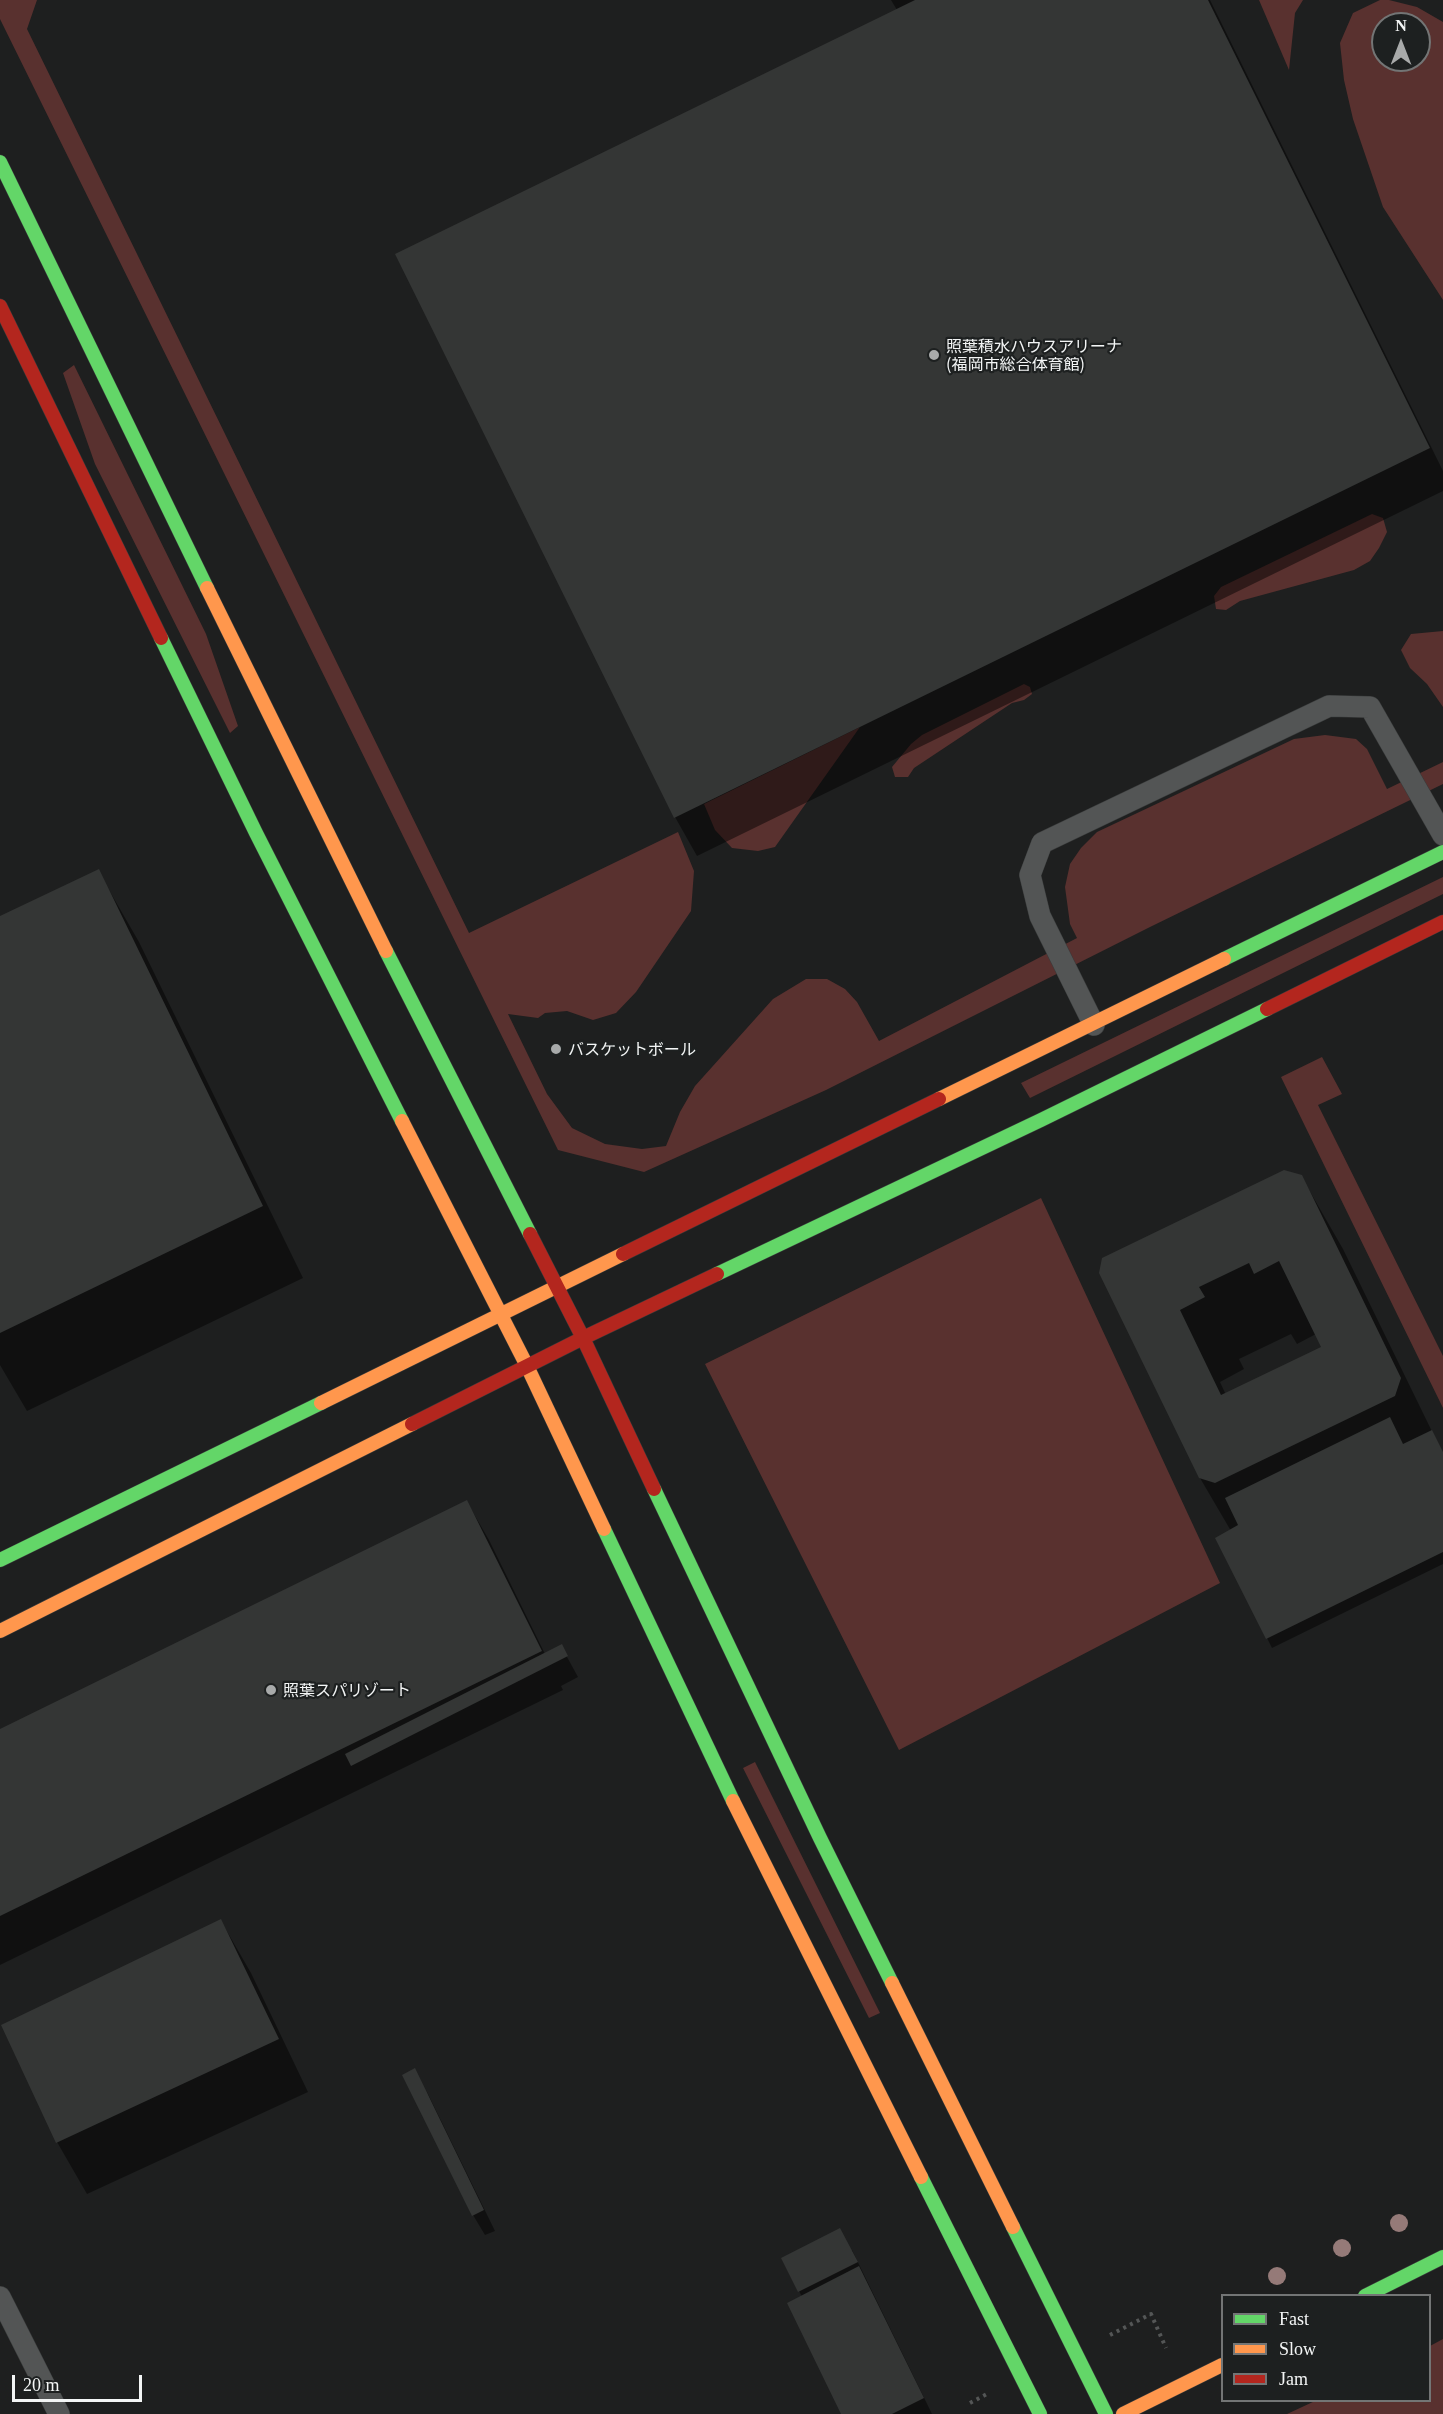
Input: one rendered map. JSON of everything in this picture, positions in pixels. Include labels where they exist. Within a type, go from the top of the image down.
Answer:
[{"type":"street","points":[[0,162],[313,806],[583,1338],[820,1838],[1106,2414]]},
{"type":"street","points":[[0,306],[256,833],[527,1366],[773,1883],[1041,2414]]},
{"type":"street","points":[[0,1560],[1443,852]]},
{"type":"street","points":[[0,1631],[583,1338],[1041,1120],[1443,922]]},
{"type":"street","points":[[1367,2294],[1443,2257]]},
{"type":"street","points":[[1123,2414],[1221,2365]]},
{"type":"lane","points":[[1094,1025],[1040,916],[1030,875],[1042,843],[1329,706],[1370,707],[1443,835]]},
{"type":"lane","points":[[0,2297],[58,2414]]},
{"type":"shaded area","points":[[0,0],[37,0],[27,29],[469,933],[678,832],[694,871],[691,911],[636,992],[616,1013],[593,1020],[567,1011],[545,1013],[538,1018],[508,1014],[547,1094],[572,1128],[605,1144],[642,1149],[666,1146],[680,1112],[695,1086],[773,999],[806,979],[827,979],[845,989],[857,1002],[879,1041],[1077,938],[1070,924],[1065,887],[1070,864],[1081,848],[1097,832],[1294,739],[1325,735],[1356,739],[1367,749],[1387,789],[1443,762],[1443,784],[1150,927],[826,1090],[644,1172],[558,1150],[0,19]]},
{"type":"shaded area","points":[[1259,0],[1303,0],[1295,13],[1289,70]]},
{"type":"shaded area","points":[[1380,0],[1417,7],[1426,12],[1371,12],[1371,72],[1431,72],[1431,15],[1443,22],[1443,300],[1383,207],[1353,119],[1344,80],[1340,43],[1353,13]]},
{"type":"shaded area","points":[[74,365],[206,634],[238,726],[230,733],[95,464],[63,373]]},
{"type":"shaded area","points":[[1372,514],[1383,518],[1387,532],[1370,561],[1354,570],[1240,601],[1226,610],[1216,609],[1214,596],[1221,587]]},
{"type":"shaded area","points":[[1443,631],[1443,707],[1427,684],[1410,668],[1401,650],[1411,634]]},
{"type":"shaded area","points":[[1024,684],[1030,687],[1032,694],[1024,700],[1012,703],[914,768],[908,777],[895,777],[892,767],[911,744],[922,735]]},
{"type":"shaded area","points":[[860,727],[775,847],[758,851],[732,848],[715,830],[704,804]]},
{"type":"shaded area","points":[[1443,877],[1443,894],[1030,1098],[1021,1083]]},
{"type":"shaded area","points":[[1322,1057],[1342,1094],[1318,1105],[1443,1356],[1443,1408],[1281,1077]]},
{"type":"shaded area","points":[[1041,1198],[1220,1583],[899,1750],[705,1364]]},
{"type":"shaded area","points":[[755,1762],[880,2013],[869,2018],[743,1768]]},
{"type":"shaded area","points":[[1443,2339],[1443,2414],[1287,2414],[1313,2402],[1431,2402],[1431,2345]]},
{"type":"building","name":"照葉積水ハウスアリーナ (福岡市総合体育館)","points":[[915,0],[1208,0],[1430,448],[674,818],[395,254]]},
{"type":"building","points":[[99,869],[263,1206],[0,1333],[0,916]]},
{"type":"building","points":[[1284,1170],[1302,1175],[1401,1378],[1395,1396],[1215,1483],[1199,1478],[1099,1273],[1102,1258]],"holes":[[[1279,1261],[1321,1347],[1221,1395],[1180,1310],[1205,1297],[1199,1287],[1249,1263],[1254,1274]]]},
{"type":"building","points":[[1390,1417],[1403,1444],[1432,1430],[1443,1452],[1443,1552],[1266,1639],[1215,1538],[1238,1525],[1225,1498]]},
{"type":"building","name":"照葉スパリゾート","points":[[467,1500],[542,1651],[0,1916],[0,1729]]},
{"type":"building","points":[[562,1644],[568,1656],[351,1766],[345,1754]]},
{"type":"building","points":[[221,1919],[279,2039],[56,2143],[1,2025]]},
{"type":"building","points":[[415,2068],[484,2210],[472,2216],[402,2075]]},
{"type":"building","points":[[840,2228],[858,2262],[798,2292],[781,2258]]},
{"type":"building","points":[[859,2266],[924,2398],[892,2414],[841,2414],[787,2303]]},
{"type":"traffic: fast","points":[[0,162],[207,588]]},
{"type":"traffic: fast","points":[[161,638],[256,833],[402,1121]]},
{"type":"traffic: fast","points":[[1224,959],[1443,852]]},
{"type":"traffic: fast","points":[[386,951],[530,1234]]},
{"type":"traffic: fast","points":[[717,1274],[1041,1120],[1267,1009]]},
{"type":"traffic: fast","points":[[0,1560],[321,1403]]},
{"type":"traffic: fast","points":[[654,1489],[820,1838],[892,1983]]},
{"type":"traffic: fast","points":[[604,1529],[733,1801]]},
{"type":"traffic: fast","points":[[921,2177],[1040,2414]]},
{"type":"traffic: fast","points":[[1013,2227],[1106,2414]]},
{"type":"traffic: fast","points":[[1369,2294],[1443,2257]]},
{"type":"traffic: slow","points":[[207,588],[386,951]]},
{"type":"traffic: slow","points":[[939,1099],[1224,959]]},
{"type":"traffic: slow","points":[[402,1121],[527,1366],[604,1529]]},
{"type":"traffic: slow","points":[[321,1403],[623,1254]]},
{"type":"traffic: slow","points":[[0,1631],[412,1424]]},
{"type":"traffic: slow","points":[[733,1801],[921,2177]]},
{"type":"traffic: slow","points":[[892,1983],[1013,2227]]},
{"type":"traffic: slow","points":[[1123,2414],[1221,2365]]},
{"type":"traffic: jam","points":[[0,306],[161,638]]},
{"type":"traffic: jam","points":[[1267,1009],[1443,922]]},
{"type":"traffic: jam","points":[[623,1254],[939,1099]]},
{"type":"traffic: jam","points":[[530,1234],[583,1338],[654,1489]]},
{"type":"traffic: jam","points":[[412,1424],[717,1274]]},
{"type":"place","name":"照葉積水ハウスアリーナ (福岡市総合体育館)","points":[[934,355]]},
{"type":"place","name":"バスケットボール","points":[[556,1049]]},
{"type":"place","name":"照葉スパリゾート","points":[[271,1690]]}]
